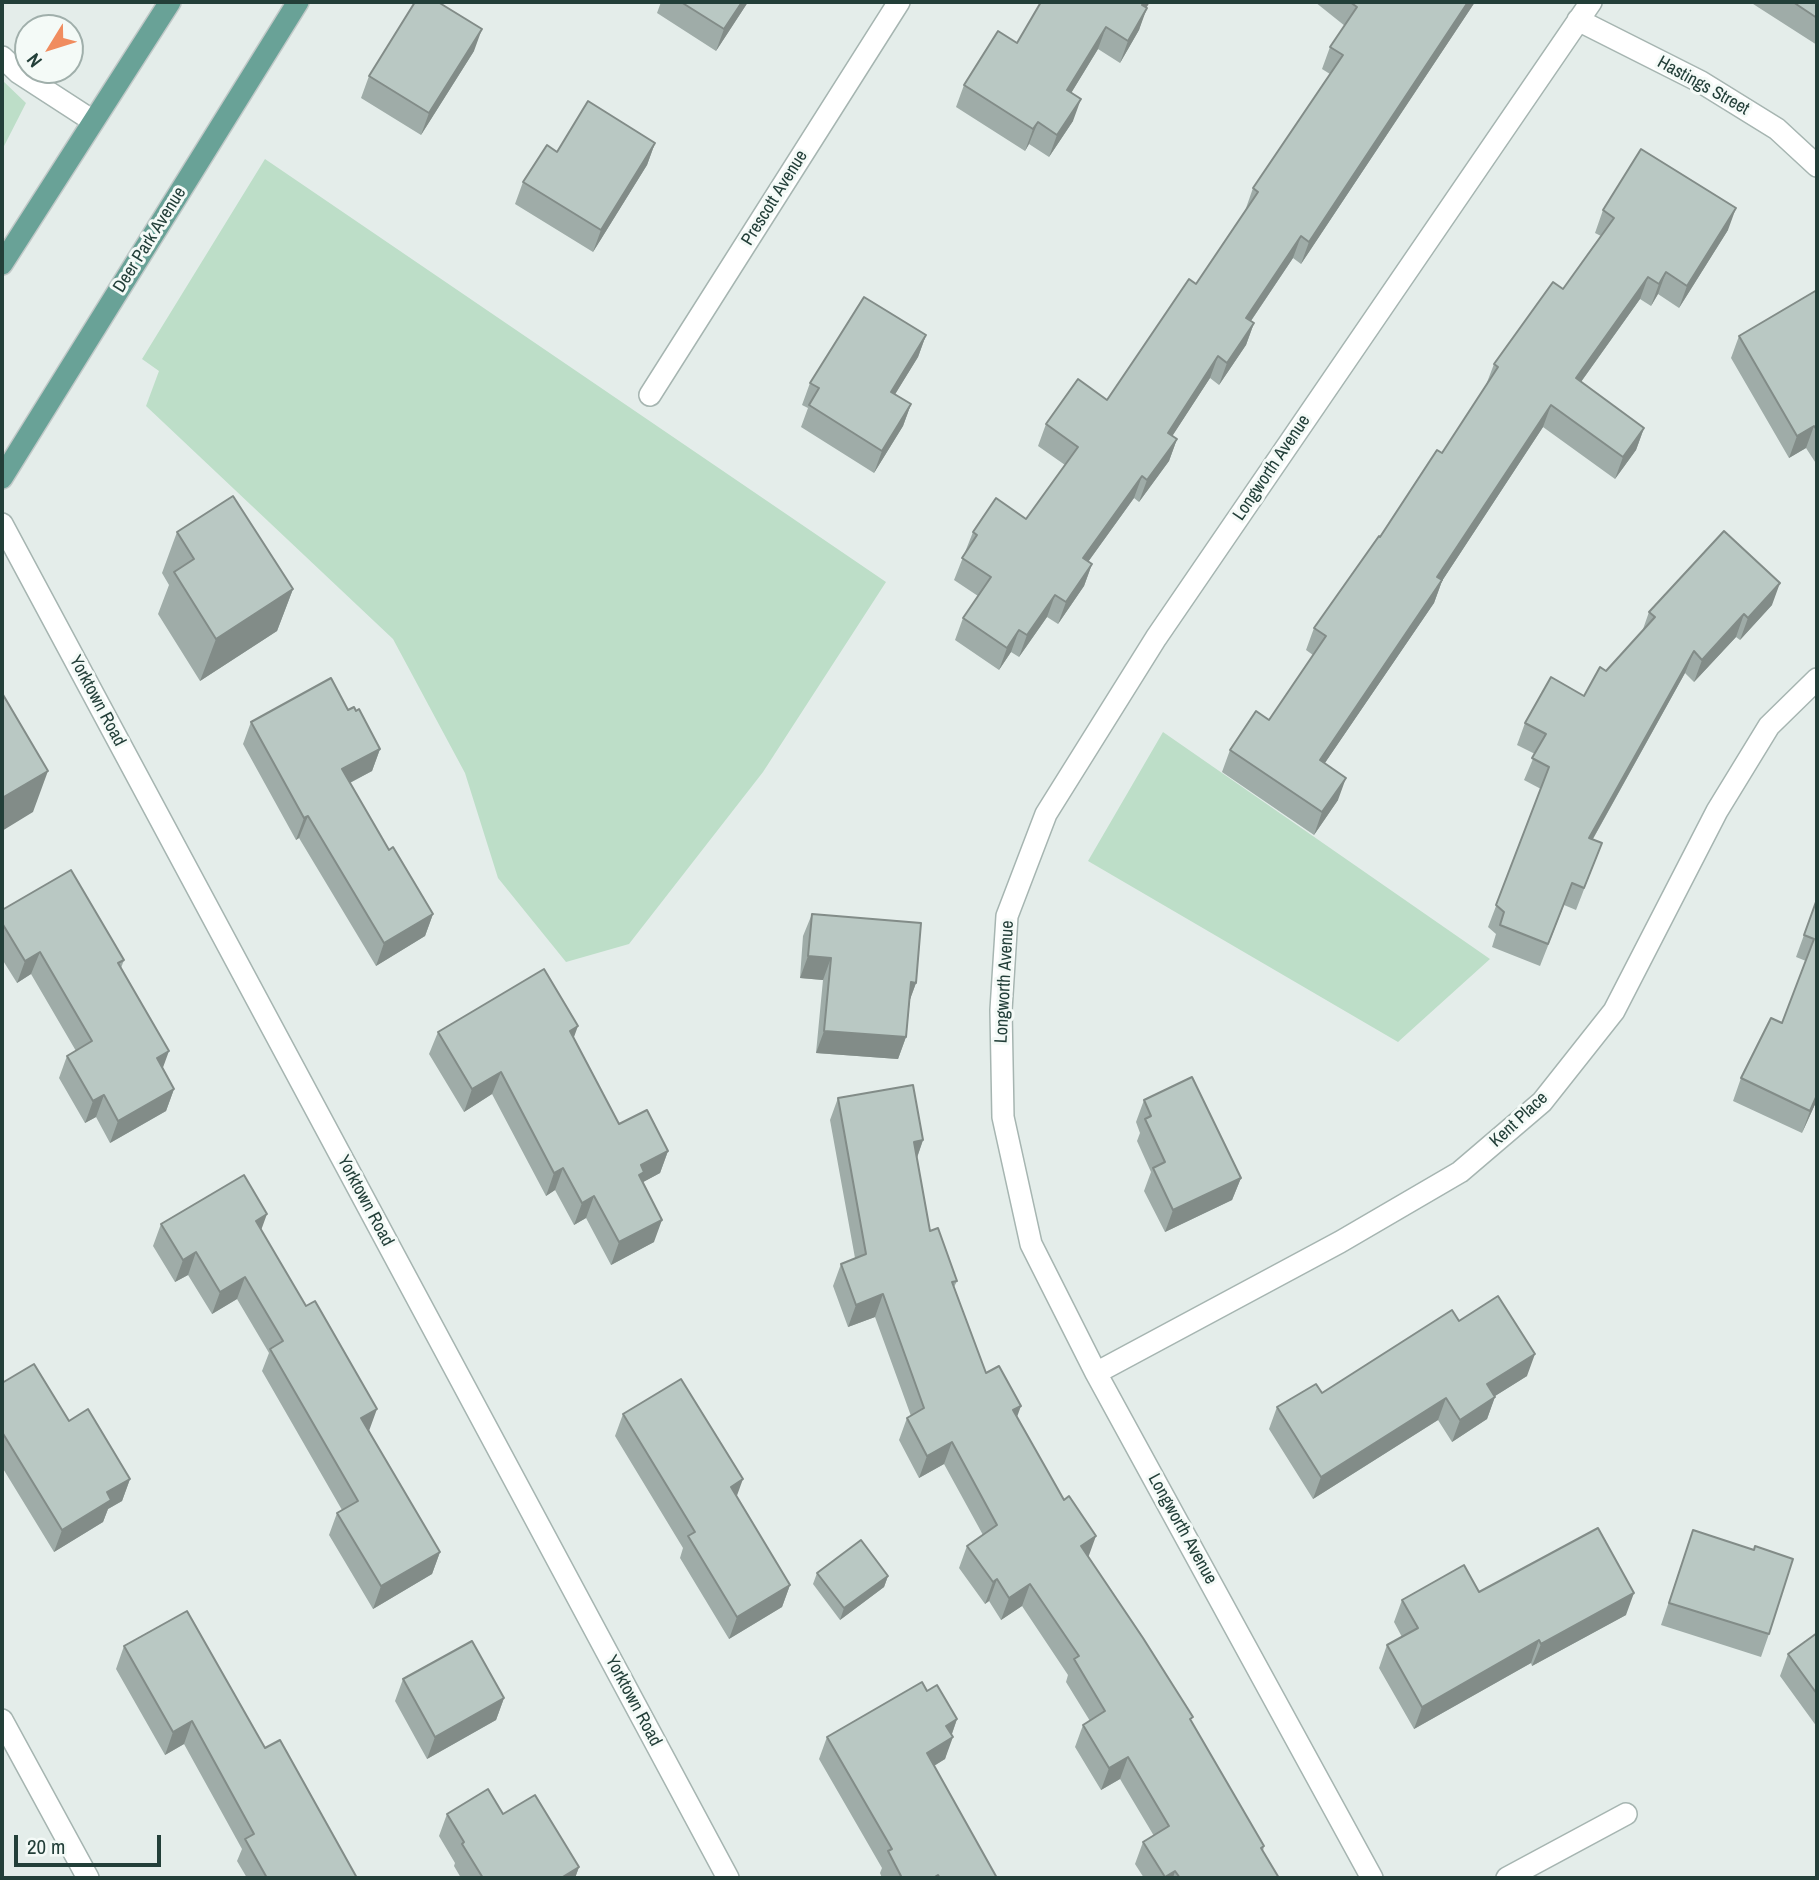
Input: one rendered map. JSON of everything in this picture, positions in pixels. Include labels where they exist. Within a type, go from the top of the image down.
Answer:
[{"type":"main road","points":[[2,264],[170,2]]},
{"type":"main road","name":"Deer Park Avenue","points":[[2,478],[298,2]]},
{"type":"street","name":"Prescott Avenue","points":[[650,395],[899,2]]},
{"type":"street","name":"Longworth Avenue","points":[[1372,1878],[1096,1373],[1031,1244],[1003,1117],[1001,1010],[1007,916],[1046,814],[1156,638],[1591,2]]},
{"type":"street","name":"Hastings Street","points":[[1578,20],[1701,82],[1777,129],[1817,166]]},
{"type":"street","points":[[2,57],[19,73],[93,121]]},
{"type":"street","name":"Yorktown Road","points":[[2,524],[728,1878]]},
{"type":"street","name":"Kent Place","points":[[1096,1373],[1340,1242],[1460,1172],[1542,1102],[1614,1011],[1717,811],[1769,726],[1817,679]]},
{"type":"street","points":[[2,1720],[88,1878]]},
{"type":"street","points":[[1507,1878],[1626,1814]]},
{"type":"green space","points":[[2,80],[26,103],[2,150]]},
{"type":"green space","points":[[265,159],[886,582],[763,772],[629,944],[566,962],[498,878],[465,773],[393,639],[146,406],[159,371],[142,359]]},
{"type":"green space","points":[[1163,732],[1490,959],[1398,1042],[1088,861]]},
{"type":"building","points":[[415,2],[438,2],[482,29],[429,113],[369,76]]},
{"type":"building","points":[[681,2],[742,2],[724,29]]},
{"type":"building","points":[[1041,2],[1144,2],[1142,5],[1147,8],[1128,41],[1106,27],[1067,90],[1081,99],[1057,135],[1038,122],[1033,129],[964,85],[998,31],[1017,43]]},
{"type":"building","points":[[1350,2],[1468,2],[1309,242],[1301,236],[1246,318],[1254,323],[1227,363],[1218,356],[1168,433],[1177,439],[1147,480],[1142,476],[1083,558],[1092,564],[1066,602],[1055,595],[1027,635],[1019,630],[1007,648],[963,618],[991,577],[962,558],[977,535],[973,532],[996,498],[1026,519],[1078,447],[1046,424],[1078,379],[1107,400],[1189,279],[1196,284],[1258,192],[1253,188],[1343,55],[1330,47],[1357,7]]},
{"type":"building","points":[[1793,2],[1817,2],[1817,18]]},
{"type":"building","points":[[588,101],[655,143],[601,230],[523,182],[547,145],[557,152]]},
{"type":"building","points":[[1641,149],[1736,208],[1687,286],[1666,272],[1659,284],[1648,277],[1576,378],[1644,428],[1623,457],[1551,405],[1437,577],[1442,580],[1320,760],[1346,778],[1322,812],[1230,750],[1256,711],[1269,720],[1326,636],[1314,628],[1380,537],[1437,450],[1442,453],[1498,367],[1494,364],[1553,282],[1563,289],[1614,218],[1603,210]]},
{"type":"building","points":[[1817,290],[1817,430],[1814,426],[1797,436],[1739,336]]},
{"type":"building","points":[[864,297],[926,335],[891,392],[911,404],[882,451],[809,405],[819,388],[810,383]]},
{"type":"building","points":[[233,496],[293,589],[216,639],[174,572],[194,559],[177,532]]},
{"type":"building","points":[[1724,531],[1780,583],[1748,618],[1744,614],[1702,660],[1694,651],[1589,838],[1602,843],[1584,888],[1572,883],[1548,944],[1500,925],[1504,912],[1496,905],[1549,767],[1532,758],[1546,734],[1525,723],[1551,677],[1584,696],[1600,667],[1606,671],[1655,617],[1649,612]]},
{"type":"building","points":[[331,678],[348,710],[354,707],[356,711],[359,709],[380,749],[342,769],[389,850],[393,847],[433,914],[384,943],[308,816],[304,818],[251,722]]},
{"type":"building","points":[[2,693],[48,771],[2,798]]},
{"type":"building","points":[[71,870],[124,960],[118,963],[169,1051],[157,1058],[174,1089],[118,1121],[104,1095],[93,1101],[67,1056],[92,1041],[40,952],[25,961],[2,923],[2,910]]},
{"type":"building","points":[[1817,899],[1817,1095],[1810,1111],[1741,1078],[1771,1018],[1782,1023],[1814,939],[1804,935]]},
{"type":"building","points":[[812,914],[921,923],[916,983],[911,982],[906,1037],[824,1031],[831,958],[808,956]]},
{"type":"building","points":[[544,969],[578,1026],[570,1031],[619,1124],[647,1110],[668,1151],[641,1165],[644,1172],[639,1175],[662,1220],[619,1242],[594,1196],[582,1203],[563,1168],[554,1173],[501,1072],[472,1089],[438,1032]]},
{"type":"building","points":[[1192,1077],[1241,1178],[1173,1210],[1153,1168],[1165,1162],[1145,1119],[1151,1116],[1144,1100]]},
{"type":"building","points":[[913,1085],[923,1140],[914,1142],[930,1231],[938,1228],[957,1281],[952,1282],[986,1373],[999,1366],[1021,1406],[1013,1410],[1064,1500],[1069,1496],[1096,1536],[1081,1546],[1193,1717],[1190,1719],[1264,1846],[1261,1848],[1279,1878],[1180,1878],[1175,1871],[1165,1877],[1143,1842],[1169,1826],[1128,1757],[1109,1768],[1083,1725],[1105,1711],[1074,1659],[1079,1656],[1030,1584],[1009,1598],[997,1579],[993,1582],[967,1546],[997,1525],[952,1442],[927,1456],[907,1418],[924,1408],[883,1294],[856,1305],[841,1264],[866,1254],[838,1098]]},
{"type":"building","points":[[244,1175],[267,1214],[256,1221],[306,1306],[315,1301],[377,1409],[361,1418],[440,1552],[381,1586],[337,1513],[358,1501],[270,1349],[283,1341],[245,1277],[220,1292],[196,1252],[183,1260],[161,1224]]},
{"type":"building","points":[[1498,1296],[1535,1354],[1487,1384],[1495,1397],[1460,1420],[1446,1398],[1321,1477],[1277,1407],[1316,1384],[1322,1393],[1452,1310],[1459,1321]]},
{"type":"building","points":[[34,1364],[69,1421],[88,1409],[130,1479],[107,1492],[111,1500],[62,1530],[2,1432],[2,1383]]},
{"type":"building","points":[[681,1379],[743,1479],[731,1487],[790,1585],[737,1617],[688,1536],[695,1532],[623,1414]]},
{"type":"building","points":[[1598,1528],[1634,1593],[1541,1644],[1539,1640],[1422,1707],[1387,1645],[1418,1628],[1402,1600],[1464,1565],[1479,1592]]},
{"type":"building","points":[[1693,1530],[1754,1550],[1755,1546],[1793,1559],[1769,1634],[1669,1603]]},
{"type":"building","points":[[861,1540],[888,1576],[844,1608],[817,1573]]},
{"type":"building","points":[[187,1611],[265,1748],[280,1740],[357,1878],[267,1878],[245,1839],[254,1834],[192,1721],[173,1732],[124,1646]]},
{"type":"building","points":[[1817,1633],[1817,1694],[1788,1654]]},
{"type":"building","points":[[472,1641],[504,1698],[435,1737],[403,1679]]},
{"type":"building","points":[[922,1682],[927,1691],[937,1685],[957,1719],[946,1726],[953,1737],[927,1753],[997,1878],[940,1878],[938,1875],[933,1878],[902,1878],[888,1851],[892,1849],[827,1737]]},
{"type":"building","points":[[488,1789],[503,1814],[535,1795],[579,1867],[561,1878],[483,1878],[447,1814]]}]
